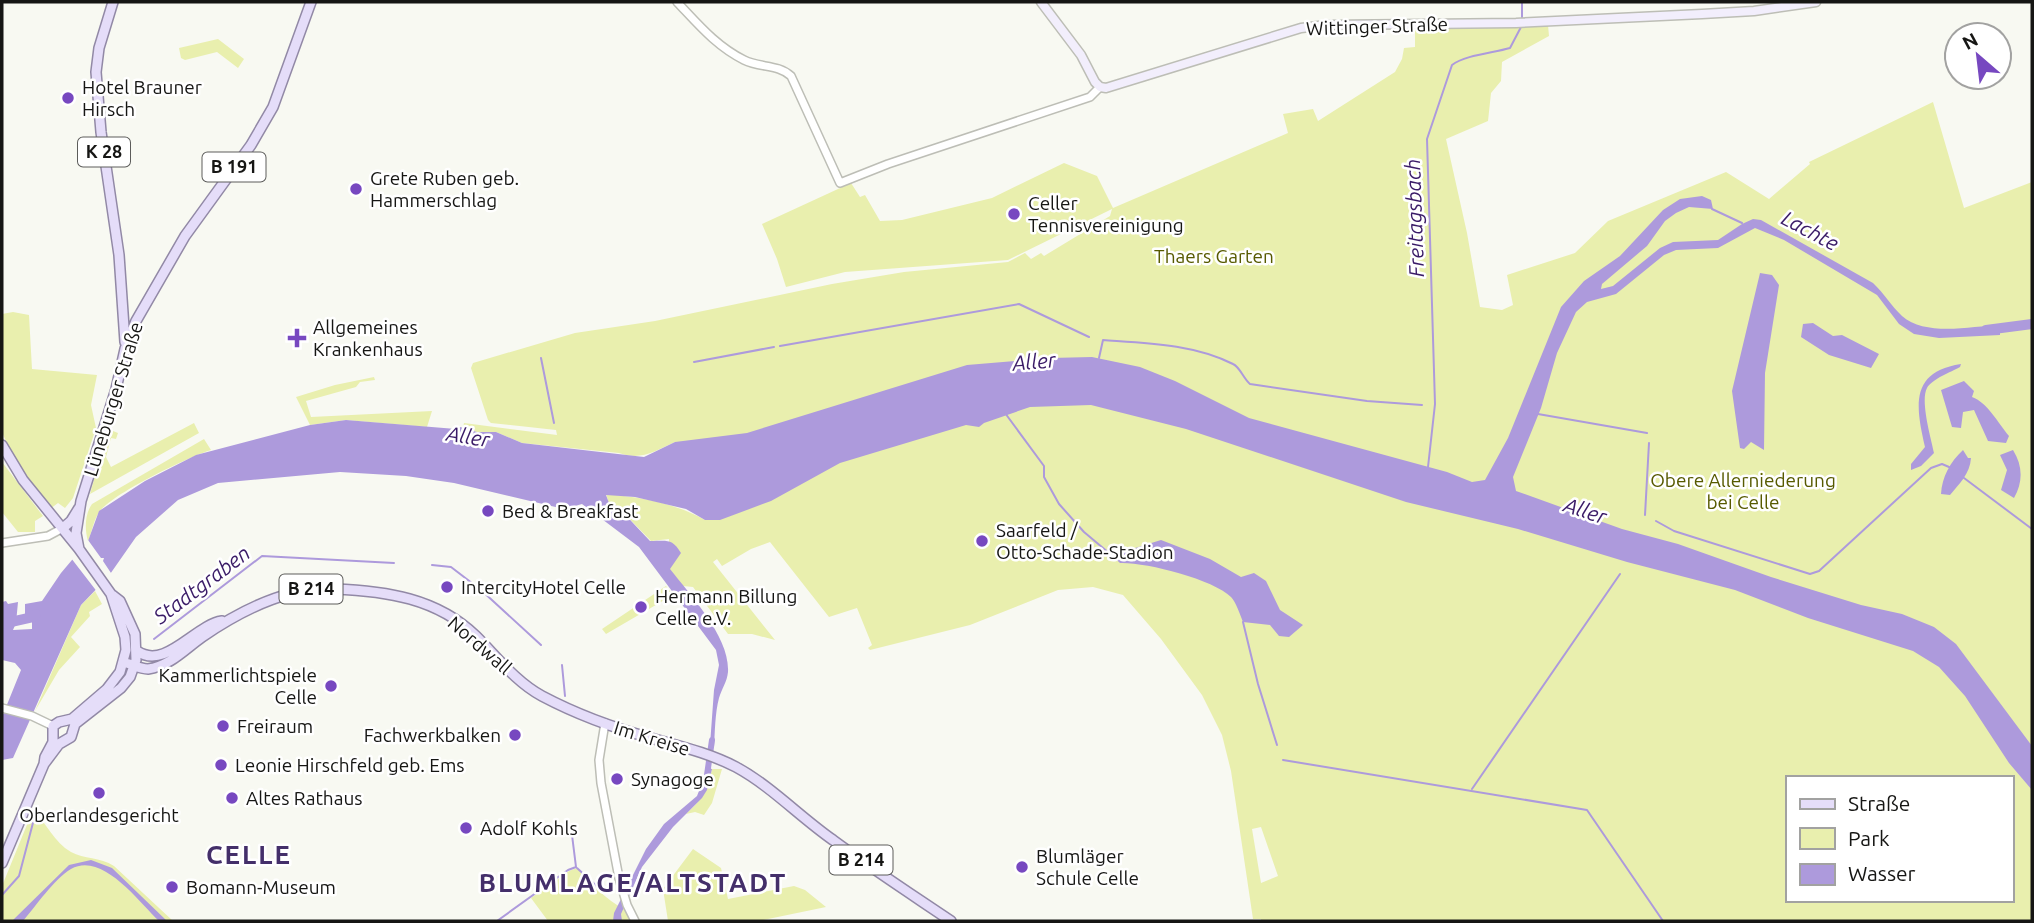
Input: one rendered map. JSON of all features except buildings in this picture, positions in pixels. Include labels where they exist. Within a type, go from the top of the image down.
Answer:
[{"type":"main road","name":"K 28","points":[[113,2],[99,48],[97,86],[124,304]]},
{"type":"main road","name":"Lüneburger Straße","points":[[79,549],[76,533],[80,506],[116,389],[125,349],[144,304],[185,236],[251,145],[273,107],[311,2]]},
{"type":"main road","points":[[1041,2],[1081,55],[1100,87]]},
{"type":"main road","name":"Wittinger Straße","points":[[1100,87],[1114,88],[1301,28],[1327,25],[1516,23],[1754,11],[1816,2]]},
{"type":"main road","points":[[124,304],[135,310],[144,304]]},
{"type":"main road","points":[[124,304],[125,349]]},
{"type":"main road","points":[[2,445],[23,480],[63,528],[109,591],[120,601],[133,626],[137,651],[130,677],[121,688],[77,722],[69,725],[59,722],[53,726],[58,739]]},
{"type":"main road","name":"Lüneburger Straße","points":[[63,528],[80,506]]},
{"type":"main road","name":"Nordwall","points":[[137,651],[150,657],[165,654],[210,624],[227,620],[290,594],[312,589],[400,595],[429,605],[457,621],[529,688],[545,698],[605,723]]},
{"type":"main road","points":[[58,739],[71,737],[69,725],[72,719],[107,689],[121,667],[125,637],[109,591]]},
{"type":"main road","name":"Nordwall","points":[[135,665],[161,660],[184,651],[227,620]]},
{"type":"main road","name":"B 214","points":[[121,667],[135,665]]},
{"type":"main road","name":"Im Kreise","points":[[605,723],[710,756],[738,768],[759,781],[832,840],[951,921]]},
{"type":"main road","points":[[2,863],[44,764],[58,739]]},
{"type":"street","name":"Wittinger Straße","points":[[677,2],[705,32],[733,54],[751,63],[784,71],[796,82],[840,183],[888,164],[1090,97],[1100,87]]},
{"type":"street","points":[[2,543],[48,536],[63,528]]},
{"type":"street","points":[[4,708],[32,716],[53,726]]},
{"type":"street","points":[[605,723],[599,760],[600,773],[622,891],[635,921]]},
{"type":"green space","name":"Obere Allerniederung bei Celle","points":[[1548,25],[1549,36],[1502,62],[1501,81],[1491,93],[1488,121],[1446,139],[1480,307],[1502,310],[1513,305],[1507,275],[1575,253],[1608,221],[1726,172],[1769,199],[1810,164],[1809,162],[1933,102],[1964,208],[2032,182],[2032,921],[1253,919],[1231,771],[1222,735],[1202,695],[1161,639],[1123,595],[1093,587],[1058,590],[970,625],[870,650],[868,648],[872,645],[857,608],[829,617],[770,542],[751,549],[722,566],[717,559],[713,562],[775,640],[752,634],[728,634],[693,587],[683,586],[669,569],[669,539],[651,541],[617,506],[609,503],[606,494],[657,502],[682,509],[705,520],[675,442],[648,454],[634,456],[522,443],[496,432],[477,432],[463,428],[464,423],[557,435],[556,430],[491,423],[471,368],[473,363],[575,333],[655,321],[832,284],[904,272],[1008,262],[1025,253],[1031,259],[1041,253],[1044,256],[1110,216],[1112,209],[1008,260],[845,272],[786,287],[762,224],[851,183],[860,197],[865,195],[880,221],[902,220],[992,198],[1064,163],[1097,176],[1113,208],[1288,133],[1283,114],[1313,109],[1318,121],[1395,72],[1404,48],[1415,47],[1415,28]],"holes":[[[1261,827],[1278,876],[1261,883],[1252,829]]]},
{"type":"green space","points":[[218,39],[244,59],[238,68],[217,52],[185,60],[181,58],[179,48]]},
{"type":"green space","points":[[13,312],[29,315],[32,369],[97,375],[91,405],[96,428],[73,498],[65,508],[58,503],[50,509],[11,453],[2,432],[2,314]]},
{"type":"green space","points":[[374,377],[375,380],[360,382],[356,387],[306,401],[311,417],[432,411],[427,427],[346,420],[310,425],[296,397],[335,385]]},
{"type":"green space","points":[[194,423],[199,433],[90,494],[108,429],[118,433],[116,439],[111,438],[106,457],[111,467]]},
{"type":"green space","points":[[204,439],[211,450],[152,476],[108,503],[98,514],[88,541],[86,523],[92,504]]},
{"type":"green space","points":[[2,462],[43,516],[35,521],[35,532],[18,532],[2,512]]},
{"type":"green space","name":"Hermann Billung Celle e.V.","points":[[666,586],[673,595],[606,634],[602,629]]},
{"type":"green space","points":[[95,591],[102,604],[89,612],[90,616],[71,637],[80,647],[59,670],[35,711],[81,605]]},
{"type":"green space","points":[[712,769],[722,769],[712,803],[704,815],[695,812],[686,814],[703,794]]},
{"type":"green space","points":[[33,810],[65,848],[114,866],[173,921],[2,921],[2,886]]},
{"type":"green space","points":[[693,849],[721,868],[728,899],[794,886],[805,890],[826,907],[759,921],[668,921],[663,889]]},
{"type":"green space","points":[[577,868],[605,896],[624,909],[631,921],[548,921],[531,898]]},
{"type":"water","name":"Aller","points":[[1702,196],[1711,200],[1713,209],[1689,207],[1676,213],[1665,221],[1647,246],[1602,284],[1601,289],[1613,286],[1660,248],[1673,242],[1718,240],[1753,219],[1761,220],[1873,283],[1902,316],[1912,322],[1949,329],[2000,325],[2000,335],[1939,338],[1914,334],[1899,324],[1877,295],[1784,240],[1755,228],[1718,248],[1676,250],[1664,255],[1616,294],[1587,302],[1576,312],[1557,353],[1541,408],[1513,477],[1516,491],[1622,529],[1678,544],[1861,605],[1902,614],[1934,627],[1956,644],[2032,746],[2032,790],[2009,763],[1965,696],[1939,667],[1913,651],[1808,618],[1735,590],[1627,562],[1518,529],[1406,502],[1186,429],[1091,405],[1030,407],[979,427],[966,425],[840,463],[771,501],[720,520],[705,520],[686,509],[635,497],[606,495],[609,503],[617,506],[650,541],[669,541],[678,548],[681,553],[670,569],[708,618],[723,645],[728,672],[718,704],[714,747],[710,745],[714,690],[719,665],[716,650],[639,547],[582,504],[564,509],[454,483],[406,476],[340,472],[218,483],[178,500],[136,537],[108,577],[81,605],[13,758],[2,760],[2,717],[21,670],[15,663],[2,660],[2,602],[18,602],[13,630],[32,629],[32,621],[25,621],[25,604],[42,601],[88,541],[99,511],[145,481],[196,455],[310,425],[346,420],[456,429],[460,427],[477,432],[496,432],[522,443],[644,457],[675,442],[747,433],[967,365],[1092,357],[1140,367],[1175,381],[1249,418],[1447,472],[1472,482],[1485,480],[1508,438],[1561,307],[1584,281],[1620,256],[1663,210],[1680,199]]},
{"type":"water","points":[[1760,273],[1772,275],[1779,285],[1765,373],[1764,450],[1751,442],[1744,449],[1740,448],[1732,391]]},
{"type":"water","points":[[1813,323],[1833,336],[1842,335],[1879,354],[1871,368],[1829,355],[1801,337],[1803,324]]},
{"type":"water","points":[[1961,364],[1927,388],[1925,410],[1934,453],[1921,466],[1911,470],[1911,464],[1925,447],[1919,405],[1924,383],[1944,368]]},
{"type":"water","points":[[1964,381],[1974,391],[1972,397],[1988,409],[2009,436],[2006,443],[1988,441],[1974,410],[1963,412],[1961,428],[1952,427],[1941,390]]},
{"type":"water","points":[[1963,450],[1968,458],[1971,458],[1966,474],[1950,495],[1941,494],[1948,470]]},
{"type":"water","points":[[2013,450],[2021,474],[2014,498],[2001,490],[2007,470],[2000,455]]},
{"type":"water","points":[[1161,540],[1210,559],[1241,577],[1254,573],[1266,581],[1280,610],[1303,625],[1289,637],[1279,636],[1270,625],[1243,622],[1231,597],[1210,584],[1161,569],[1120,563],[1109,553]]},
{"type":"water","points":[[708,768],[712,769],[707,790],[673,827],[642,867],[621,914],[622,921],[613,921],[614,913],[646,849],[664,824],[697,796]]},
{"type":"water","points":[[91,860],[112,868],[167,921],[159,921],[131,891],[107,873],[83,865],[71,869],[58,879],[23,921],[12,921],[69,865]]},
{"type":"pier","points":[[88,540],[101,558],[104,558],[103,561],[113,576],[98,593],[71,558]]},
{"type":"waterway","name":"Freitagsbach","points":[[1522,2],[1522,18]]},
{"type":"waterway","name":"Freitagsbach","points":[[1428,467],[1435,404],[1427,139],[1452,65],[1510,48],[1521,27]]},
{"type":"waterway","points":[[1712,209],[1742,223]]},
{"type":"waterway","points":[[780,346],[1019,304],[1089,337]]},
{"type":"waterway","name":"Lachte","points":[[1986,330],[2032,324]]},
{"type":"waterway","points":[[1099,358],[1103,340],[1186,348],[1233,364],[1250,384],[1367,401],[1422,405]]},
{"type":"waterway","points":[[694,362],[774,347]]},
{"type":"waterway","points":[[541,358],[554,423]]},
{"type":"waterway","points":[[1005,413],[1044,466],[1044,477],[1059,504],[1084,532],[1109,553]]},
{"type":"waterway","points":[[1538,414],[1647,433]]},
{"type":"waterway","points":[[1645,515],[1649,443]]},
{"type":"waterway","points":[[1656,521],[1674,531],[1810,574],[1819,571],[1931,468],[1942,464],[1949,467]]},
{"type":"waterway","points":[[1964,478],[2032,529]]},
{"type":"waterway","name":"Stadtgraben","points":[[154,639],[262,556],[394,563]]},
{"type":"waterway","name":"Stadtgraben","points":[[432,565],[451,567],[481,590],[541,645]]},
{"type":"waterway","points":[[1472,789],[1620,574]]},
{"type":"waterway","points":[[2,624],[36,614]]},
{"type":"waterway","points":[[1243,622],[1277,745]]},
{"type":"waterway","name":"Stadtgraben","points":[[562,665],[565,696]]},
{"type":"waterway","points":[[707,775],[712,740]]},
{"type":"waterway","points":[[1283,760],[1587,810],[1663,921]]},
{"type":"waterway","name":"Stadtgraben","points":[[2,895],[19,876],[34,819]]},
{"type":"waterway","name":"Stadtgraben","points":[[497,921],[576,867],[571,827]]},
{"type":"waterway","name":"Stadtgraben","points":[[577,868],[602,891]]},
{"type":"place","name":"Hotel Brauner Hirsch","points":[[68,98]]},
{"type":"place","name":"Grete Ruben geb. Hammerschlag","points":[[356,189]]},
{"type":"place","name":"Celler Tennisvereinigung","points":[[1014,214]]},
{"type":"place","name":"Allgemeines Krankenhaus","points":[[297,338]]},
{"type":"place","name":"Bed & Breakfast","points":[[488,511]]},
{"type":"place","name":"Saarfeld / Otto-Schade-Stadion","points":[[982,541]]},
{"type":"place","name":"IntercityHotel Celle","points":[[447,587]]},
{"type":"place","name":"Hermann Billung Celle e.V.","points":[[641,607]]},
{"type":"place","name":"Kammerlichtspiele Celle","points":[[331,686]]},
{"type":"place","name":"Freiraum","points":[[223,726]]},
{"type":"place","name":"Fachwerkbalken","points":[[515,735]]},
{"type":"place","name":"Leonie Hirschfeld geb. Ems","points":[[221,765]]},
{"type":"place","name":"Synagoge","points":[[617,779]]},
{"type":"place","name":"Oberlandesgericht","points":[[99,793]]},
{"type":"place","name":"Altes Rathaus","points":[[232,798]]},
{"type":"place","name":"Adolf Kohls","points":[[466,828]]},
{"type":"place","name":"Blumläger Schule Celle","points":[[1022,867]]},
{"type":"place","name":"Bomann-Museum","points":[[172,887]]},
{"type":"district","name":"CELLE","points":[[249,855]]},
{"type":"district","name":"BLUMLAGE/ALTSTADT","points":[[633,883]]},
{"type":"park label","name":"Thaers Garten","points":[[1214,256]]}]
